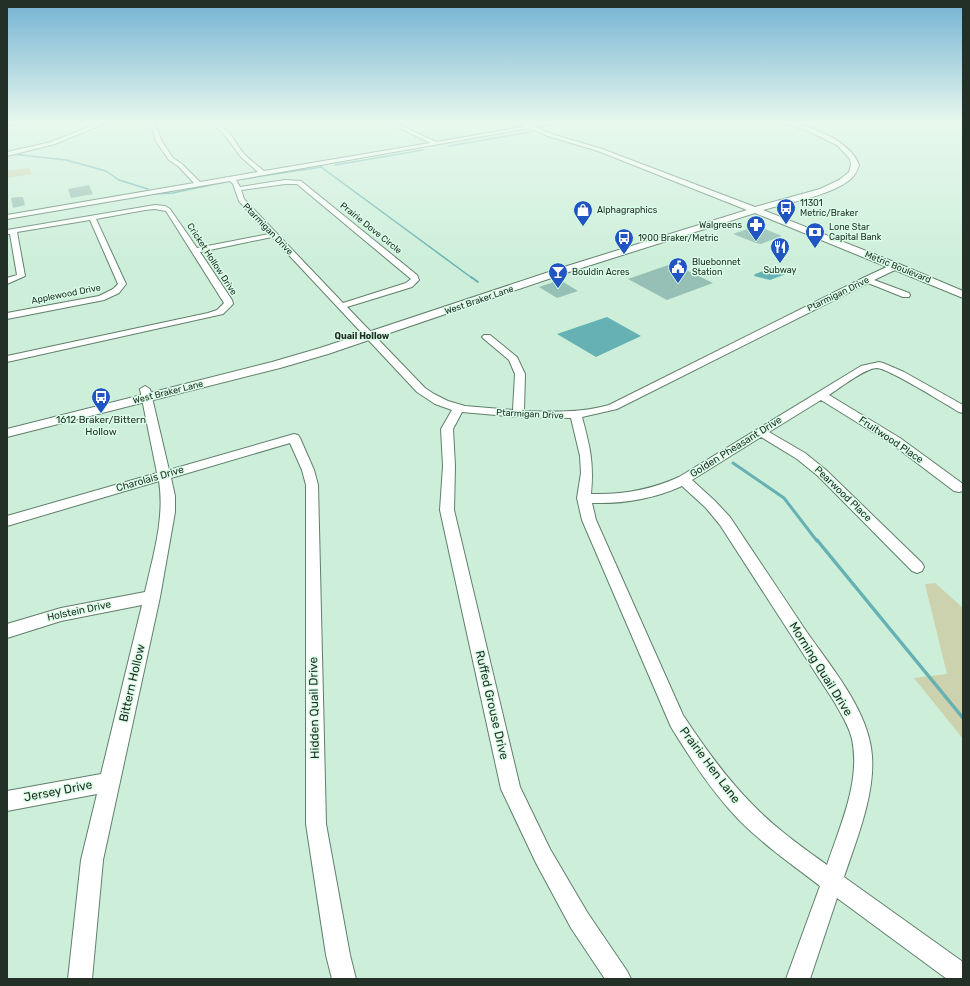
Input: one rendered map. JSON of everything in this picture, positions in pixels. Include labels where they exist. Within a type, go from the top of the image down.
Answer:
[{"type":"main road","name":"Metric Boulevard","points":[[652,168],[752,207],[963,295]]},
{"type":"main road","name":"West Braker Lane","points":[[752,207],[834,186],[852,173],[854,168]]},
{"type":"main road","name":"West Braker Lane","points":[[7,423],[276,365],[564,267],[752,207],[817,185],[836,176]]},
{"type":"main road","name":"Metric Boulevard","points":[[752,207],[963,285]]},
{"type":"main road","name":"West Braker Lane","points":[[7,433],[147,393]]},
{"type":"street","points":[[183,168],[198,184]]},
{"type":"street","points":[[257,168],[263,173]]},
{"type":"street","points":[[7,217],[292,168]]},
{"type":"street","name":"Ptarmigan Drive","points":[[231,178],[238,189],[241,200],[421,390],[433,399],[459,408],[518,414],[576,416],[597,413],[613,407],[896,266]]},
{"type":"street","name":"Prairie Dove Circle","points":[[238,189],[285,182],[298,182],[414,277],[415,280],[409,285],[341,306]]},
{"type":"street","name":"Cricket Hollow Drive","points":[[7,359],[220,312],[229,304],[228,300],[196,251],[165,208],[145,208],[10,232]]},
{"type":"street","name":"Applewood Drive","points":[[7,316],[101,298],[110,295],[121,288],[122,284],[92,217]]},
{"type":"street","points":[[7,281],[21,276],[10,232]]},
{"type":"street","points":[[196,251],[273,235]]},
{"type":"street","points":[[7,274],[20,271]]},
{"type":"street","points":[[866,280],[906,295]]},
{"type":"street","points":[[487,337],[513,359],[520,374],[518,414]]},
{"type":"street","name":"Golden Pheasant Drive","points":[[584,498],[612,500],[638,497],[663,490],[683,480],[865,368],[879,365],[900,374],[963,410]]},
{"type":"street","name":"Bittern Hollow","points":[[80,979],[92,860],[152,597],[168,512],[168,496],[147,393]]},
{"type":"street","name":"Fruitwood Place","points":[[821,395],[896,441],[959,488]]},
{"type":"street","name":"Ruffed Grouse Drive","points":[[459,408],[447,429],[449,466],[447,510],[512,789],[543,856],[579,920],[619,979]]},
{"type":"street","name":"Prairie Hen Lane","points":[[576,416],[586,456],[587,474],[584,498],[588,520],[677,721],[694,748],[718,780],[746,813],[779,843],[832,883],[963,976]]},
{"type":"street","name":"Pearwood Place","points":[[761,432],[801,456],[822,473],[917,567]]},
{"type":"street","name":"Charolais Drive","points":[[7,521],[294,438]]},
{"type":"street","name":"Hidden Quail Drive","points":[[294,438],[308,470],[312,485],[316,824],[338,955],[344,979]]},
{"type":"street","name":"Morning Quail Drive","points":[[683,480],[700,493],[726,521],[841,697],[855,722],[862,744],[862,773],[858,802],[832,883],[798,979]]},
{"type":"street","name":"Holstein Drive","points":[[7,631],[31,622],[66,612],[152,597]]},
{"type":"street","name":"Jersey Drive","points":[[7,801],[109,782]]},
{"type":"green space","points":[[29,168],[32,174],[7,178],[7,171]]},
{"type":"green space","points":[[935,583],[963,608],[963,739],[914,678],[947,674],[925,584]]},
{"type":"water","points":[[772,268],[778,268],[786,272],[786,274],[770,280],[754,276],[755,274]]},
{"type":"water","points":[[607,317],[641,336],[596,357],[557,334]]},
{"type":"building","points":[[89,185],[93,194],[71,198],[68,189]]},
{"type":"building","points":[[23,197],[25,205],[13,208],[11,198]]},
{"type":"building","name":"Walgreens","points":[[756,226],[782,236],[761,244],[733,234]]},
{"type":"building","name":"Bluebonnet Station","points":[[674,263],[713,283],[667,300],[628,279]]},
{"type":"building","name":"Bouldin Acres","points":[[560,280],[578,291],[557,298],[539,287]]},
{"type":"waterway","points":[[95,168],[106,171],[119,180],[148,189]]},
{"type":"waterway","points":[[242,179],[315,168]]},
{"type":"waterway","points":[[322,168],[472,278]]},
{"type":"waterway","points":[[153,194],[173,193],[225,182]]},
{"type":"waterway","points":[[471,277],[478,282]]},
{"type":"waterway","points":[[733,463],[784,498],[817,541]]},
{"type":"waterway","points":[[817,540],[963,718]]},
{"type":"place","name":"11301 Metric/Braker","points":[[786,225]]},
{"type":"place","name":"Alphagraphics","points":[[583,227]]},
{"type":"place","name":"Walgreens","points":[[756,242]]},
{"type":"place","name":"Lone Star Capital Bank","points":[[815,249]]},
{"type":"place","name":"1900 Braker/Metric","points":[[624,255]]},
{"type":"place","name":"Subway","points":[[780,264]]},
{"type":"place","name":"Bluebonnet Station","points":[[678,284]]},
{"type":"place","name":"Bouldin Acres","points":[[558,289]]},
{"type":"place","name":"1612 Braker/Bittern Hollow","points":[[101,414]]},
{"type":"district","name":"Quail Hollow","points":[[362,336]]}]
